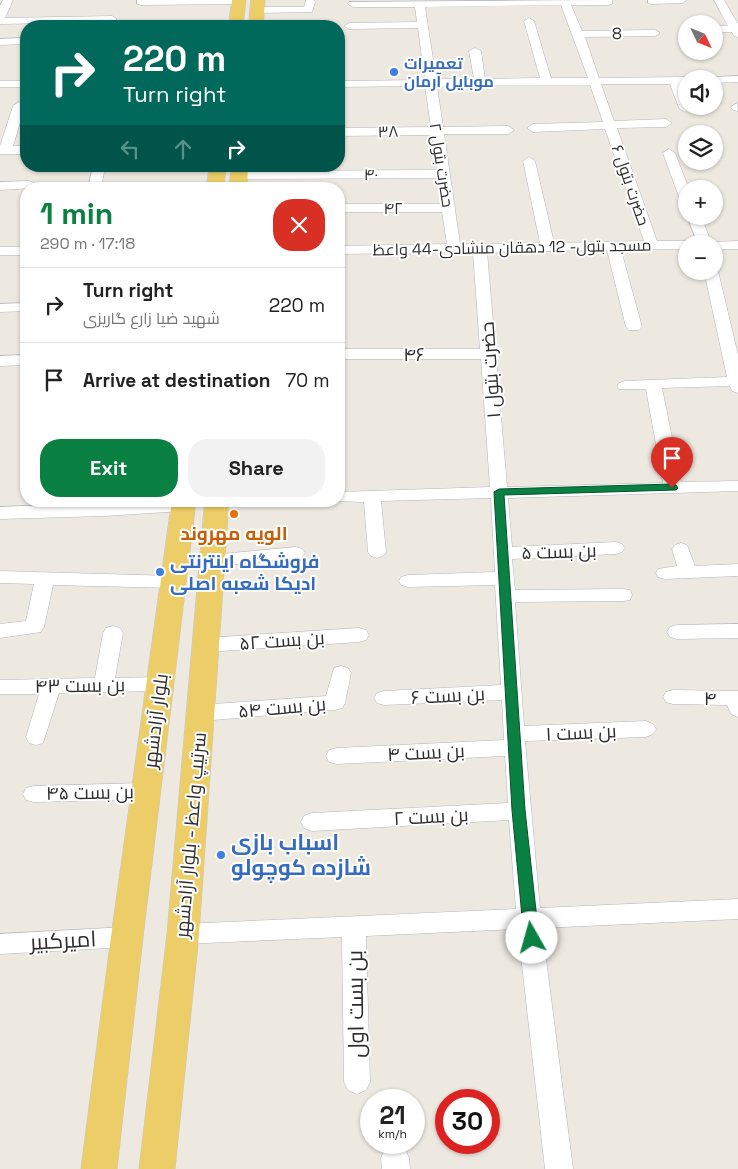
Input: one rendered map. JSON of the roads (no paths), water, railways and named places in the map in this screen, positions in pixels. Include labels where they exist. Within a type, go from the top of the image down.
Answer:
[{"type":"main road","points":[[237,20],[239,1]]},
{"type":"main road","points":[[257,20],[258,5]]},
{"type":"main road","name":"بلوار آزادشهر","points":[[126,937],[183,507]]},
{"type":"main road","name":"سرتیپ واعظ - بلوار آزادشهر","points":[[157,1169],[183,934],[217,507]]},
{"type":"main road","points":[[99,1169],[126,937]]},
{"type":"street","points":[[659,14],[652,0],[682,0]]},
{"type":"street","points":[[719,0],[737,31]]},
{"type":"street","points":[[141,2],[239,1]]},
{"type":"street","points":[[419,1],[429,83]]},
{"type":"street","points":[[353,4],[419,1],[564,1],[611,8],[569,13]]},
{"type":"street","points":[[564,1],[578,34],[610,125]]},
{"type":"street","points":[[258,5],[308,10],[310,2]]},
{"type":"street","points":[[5,4],[0,19],[112,19]]},
{"type":"street","points":[[529,21],[546,81]]},
{"type":"street","points":[[349,26],[422,25]]},
{"type":"street","points":[[723,30],[737,31]]},
{"type":"street","name":"8","points":[[578,34],[655,33]]},
{"type":"street","points":[[0,42],[20,41]]},
{"type":"street","points":[[475,51],[480,82]]},
{"type":"street","points":[[723,80],[738,79]]},
{"type":"street","points":[[596,86],[678,80]]},
{"type":"street","points":[[345,84],[546,81],[640,90]]},
{"type":"street","name":"حضرت بتول ۲","points":[[429,83],[454,248]]},
{"type":"street","points":[[0,84],[20,84]]},
{"type":"street","points":[[19,106],[3,150],[20,150]]},
{"type":"street","points":[[533,128],[666,123]]},
{"type":"street","name":"حضرت بتول ۶","points":[[610,125],[652,246]]},
{"type":"street","points":[[436,130],[508,130]]},
{"type":"street","name":"۳۸","points":[[345,132],[436,130]]},
{"type":"street","points":[[669,153],[679,180]]},
{"type":"street","points":[[530,161],[548,247]]},
{"type":"street","name":"۴۰","points":[[239,177],[443,174]]},
{"type":"street","points":[[0,186],[20,185]]},
{"type":"street","name":"۴۲","points":[[345,208],[448,208]]},
{"type":"street","name":"مسجد بتول- 12 دهقان منشادی-44 واعظ","points":[[345,250],[678,245]]},
{"type":"street","points":[[723,245],[738,245]]},
{"type":"street","points":[[613,246],[634,327]]},
{"type":"street","name":"حضرت بتول ۱","points":[[480,248],[499,492],[519,810],[529,918],[559,1169]]},
{"type":"street","points":[[0,251],[20,250]]},
{"type":"street","points":[[625,386],[653,384],[737,385],[713,280]]},
{"type":"street","points":[[0,308],[20,307]]},
{"type":"street","name":"۴۶","points":[[345,354],[489,354]]},
{"type":"street","points":[[0,361],[20,360]]},
{"type":"street","points":[[653,384],[672,488]]},
{"type":"street","points":[[345,497],[738,486]]},
{"type":"street","points":[[372,496],[376,552]]},
{"type":"street","points":[[0,513],[89,507]]},
{"type":"street","name":"بن بست ۵","points":[[503,553],[616,548]]},
{"type":"street","points":[[681,549],[688,572]]},
{"type":"street","points":[[212,561],[296,553]]},
{"type":"street","points":[[665,573],[738,570]]},
{"type":"street","points":[[0,577],[173,582]]},
{"type":"street","points":[[0,631],[34,627],[45,578]]},
{"type":"street","points":[[408,581],[623,595]]},
{"type":"street","points":[[677,632],[738,631]]},
{"type":"street","points":[[104,685],[113,632]]},
{"type":"street","name":"بن بست ۵۲","points":[[206,645],[359,635]]},
{"type":"street","name":"بن بست ۵۴","points":[[200,713],[335,703],[341,673]]},
{"type":"street","name":"بن بست ۴۳","points":[[0,687],[160,684]]},
{"type":"street","points":[[36,737],[51,686]]},
{"type":"street","name":"بن بست ۶","points":[[384,698],[511,692]]},
{"type":"street","name":"۴","points":[[673,697],[735,698],[738,709]]},
{"type":"street","name":"بن بست ۱","points":[[516,741],[646,728]]},
{"type":"street","name":"بن بست ۴","points":[[337,756],[516,741]]},
{"type":"street","name":"بن بست ۴۵","points":[[34,794],[146,791]]},
{"type":"street","name":"بن بست ۲","points":[[312,822],[519,810]]},
{"type":"street","points":[[183,934],[738,909]]},
{"type":"street","name":"بن بست اول","points":[[354,926],[357,1082]]},
{"type":"street","name":"امیرکبیر","points":[[0,944],[126,937]]},
{"type":"place","name":"تعمیرات موبایل آرمان","points":[[394,72]]},
{"type":"place","name":"الویه مهروند","points":[[234,514]]},
{"type":"place","name":"فروشگاه اینترنتی ادیکا شعبه اصلی","points":[[160,572]]},
{"type":"place","name":"اسباب بازی شازده کوچولو","points":[[221,855]]}]
